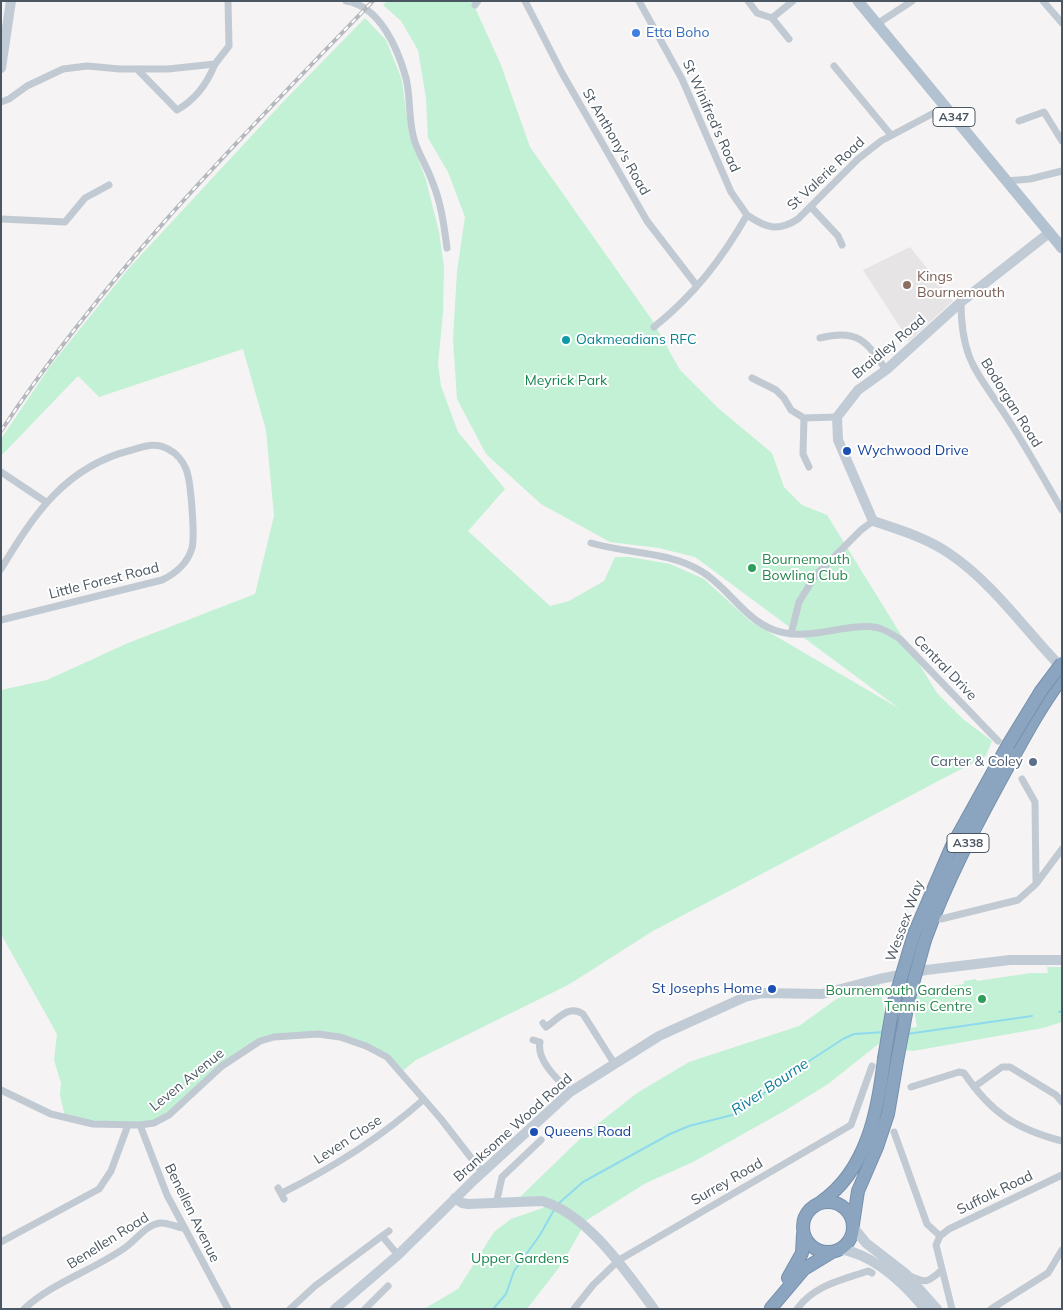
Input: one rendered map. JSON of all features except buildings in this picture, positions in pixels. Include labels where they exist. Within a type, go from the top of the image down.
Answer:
[{"type":"highway","name":"Wessex Way","points":[[821,1202],[839,1189],[855,1166],[874,1114],[893,1005],[914,934],[951,848],[1008,745],[1041,691],[1062,663]]},
{"type":"highway","name":"Wessex Way","points":[[853,1226],[858,1191],[888,1114],[908,998],[925,940],[1008,745],[1062,678]]},
{"type":"highway","points":[[821,1202],[834,1202],[842,1206],[849,1212],[853,1226],[848,1242],[804,1269],[770,1309],[800,1258],[803,1249],[803,1222],[806,1213],[813,1206],[821,1202]]},
{"type":"highway","points":[[803,1232],[807,1242],[816,1249],[837,1250]]},
{"type":"main road","name":"A347","points":[[858,1],[1062,248]]},
{"type":"street","points":[[1,68],[11,1]]},
{"type":"street","points":[[137,69],[177,110],[190,103],[209,79],[215,64],[228,46],[228,1]]},
{"type":"street","points":[[348,1],[360,4],[370,12],[383,27],[393,45],[406,79],[407,103],[414,139],[433,183],[443,217],[446,248]]},
{"type":"street","name":"St Anthony's Road","points":[[526,1],[571,89],[647,221],[698,286]]},
{"type":"street","name":"St Winifred's Road","points":[[639,1],[682,79],[731,192],[747,215]]},
{"type":"street","points":[[748,1],[756,13],[772,18],[789,39]]},
{"type":"street","points":[[772,18],[793,1]]},
{"type":"street","points":[[877,24],[912,1]]},
{"type":"street","points":[[1043,1],[1062,23]]},
{"type":"street","points":[[1,102],[9,99],[27,86],[63,69],[87,66],[137,69],[215,64]]},
{"type":"street","points":[[834,66],[891,135]]},
{"type":"street","name":"St Valerie Road","points":[[747,215],[765,227],[774,229],[790,224],[811,207],[858,159],[891,135],[945,107]]},
{"type":"street","points":[[1019,121],[1044,112],[1062,141]]},
{"type":"street","points":[[1006,181],[1030,180],[1062,171]]},
{"type":"street","points":[[1,220],[65,222],[85,198],[109,185]]},
{"type":"street","points":[[811,207],[838,236],[842,245]]},
{"type":"street","points":[[654,327],[698,286],[726,253],[747,215]]},
{"type":"street","name":"Braidley Road","points":[[837,417],[858,390],[886,370],[961,302],[1049,233]]},
{"type":"street","name":"Bodorgan Road","points":[[961,302],[961,329],[968,358],[1010,422],[1062,510]]},
{"type":"street","points":[[820,338],[834,334],[848,336],[867,343],[886,370]]},
{"type":"street","points":[[752,378],[776,390],[784,398],[791,410],[804,418],[837,417],[838,440],[873,521],[924,539],[950,554],[972,571],[1062,668]]},
{"type":"street","points":[[804,418],[803,454],[809,467]]},
{"type":"street","name":"Little Forest Road","points":[[1,569],[46,502],[83,469],[118,453],[151,445],[161,446],[181,460],[189,478],[192,548],[180,567],[162,580],[1,620]]},
{"type":"street","points":[[1,472],[46,502]]},
{"type":"street","points":[[790,634],[799,602],[815,576],[861,530],[873,521]]},
{"type":"street","name":"Central Drive","points":[[592,543],[680,561],[699,570],[727,590],[758,622],[774,630],[790,634],[811,635],[862,627],[881,628],[900,639],[1008,745]]},
{"type":"street","points":[[1023,784],[1035,802],[1036,884]]},
{"type":"street","points":[[941,919],[1018,900],[1036,884],[1062,849]]},
{"type":"street","name":"Branksome Wood Road","points":[[335,1309],[398,1255],[482,1172],[570,1092],[658,1036],[745,997],[762,992],[822,994],[879,979],[938,969],[1010,960],[1062,960]]},
{"type":"street","points":[[543,1023],[546,1028],[570,1010],[577,1010],[583,1014],[614,1063]]},
{"type":"street","name":"Leven Avenue","points":[[1,1090],[51,1114],[93,1124],[140,1125],[162,1120],[222,1066],[260,1041],[274,1037],[318,1034],[340,1037],[366,1046],[387,1057],[482,1172]]},
{"type":"street","points":[[539,1040],[538,1048],[541,1056],[570,1092]]},
{"type":"street","name":"Surrey Road","points":[[574,1309],[593,1286],[619,1260],[852,1125],[872,1066]]},
{"type":"street","points":[[974,1087],[1002,1067],[1010,1067],[1056,1095],[1062,1102]]},
{"type":"street","points":[[913,1085],[959,1072],[964,1073],[993,1109],[1008,1120],[1038,1135],[1062,1141]]},
{"type":"street","name":"Leven Close","points":[[281,1193],[343,1161],[401,1120],[423,1100]]},
{"type":"street","points":[[1,1242],[99,1189],[111,1171],[128,1125]]},
{"type":"street","name":"Benellen Avenue","points":[[140,1125],[167,1195],[228,1309]]},
{"type":"street","points":[[894,1132],[927,1224],[940,1236],[936,1245],[952,1309]]},
{"type":"street","points":[[496,1204],[502,1177],[533,1152],[541,1140]]},
{"type":"street","name":"Suffolk Road","points":[[940,1236],[949,1229],[1062,1175]]},
{"type":"street","points":[[455,1198],[462,1203],[468,1204],[542,1201],[556,1207],[585,1227],[619,1260],[654,1309]]},
{"type":"street","name":"Benellen Road","points":[[24,1309],[42,1294],[96,1267],[127,1246],[144,1230],[161,1223],[183,1228]]},
{"type":"street","points":[[853,1226],[866,1243],[906,1274],[937,1309]]},
{"type":"street","points":[[290,1309],[315,1286],[388,1231]]},
{"type":"street","points":[[382,1236],[398,1255]]},
{"type":"street","points":[[837,1250],[866,1255],[876,1262],[925,1309]]},
{"type":"street","points":[[991,1309],[1041,1278],[1059,1263],[1062,1250]]},
{"type":"street","points":[[607,1273],[621,1270],[636,1284]]},
{"type":"street","points":[[906,1274],[922,1282],[928,1281],[942,1270]]},
{"type":"street","points":[[797,1309],[805,1298],[818,1288],[868,1272],[872,1273]]},
{"type":"street","points":[[365,1309],[388,1286]]},
{"type":"shaded area","name":"Kings Bournemouth","points":[[910,247],[953,301],[909,341],[863,270]]},
{"type":"green space","name":"Meyrick Park","points":[[387,1],[472,1],[501,65],[530,147],[652,320],[680,370],[718,408],[772,453],[784,487],[802,505],[827,515],[937,693],[963,719],[992,741],[986,756],[653,931],[568,985],[416,1060],[400,1073],[387,1057],[340,1037],[274,1037],[250,1047],[162,1120],[128,1125],[65,1117],[60,1095],[61,1083],[54,1060],[57,1034],[1,934],[1,690],[47,680],[128,643],[255,594],[274,516],[266,430],[243,349],[99,397],[78,376],[1,456],[1,439],[51,365],[129,268],[282,103],[365,18],[386,40],[402,80],[409,135],[426,180],[439,232],[444,267],[443,313],[438,364],[441,386],[458,432],[505,489],[468,531],[550,606],[569,601],[604,581],[615,557],[630,557],[670,564],[704,579],[750,621],[900,709],[695,557],[659,548],[610,542],[541,504],[486,454],[457,399],[453,339],[457,271],[465,217],[448,172],[428,138],[426,98],[418,50],[401,21],[383,5]]},
{"type":"green space","points":[[1047,967],[1062,967],[1062,1022],[1043,1028],[913,1051],[903,1050],[908,1028],[917,1027],[911,992],[964,984],[964,981],[976,979],[977,981],[1031,973],[1048,973]]},
{"type":"green space","name":"Upper Gardens","points":[[879,979],[885,1016],[881,1042],[828,1084],[786,1110],[693,1162],[646,1183],[587,1220],[561,1265],[527,1309],[424,1309],[458,1289],[494,1232],[511,1219],[543,1208],[548,1203],[519,1198],[585,1134],[637,1093],[689,1062],[799,1026],[835,1000]]},
{"type":"waterway","name":"River Bourne","points":[[907,1034],[1032,1016]]},
{"type":"waterway","name":"River Bourne","points":[[558,1204],[583,1182],[670,1134],[689,1126],[736,1114],[800,1067],[843,1039],[854,1034],[885,1032]]},
{"type":"waterway","name":"River Bourne","points":[[493,1309],[506,1294],[514,1271],[540,1235],[554,1210]]},
{"type":"railway","points":[[1,431],[42,372],[130,261],[225,155],[373,1]]},
{"type":"place","name":"Etta Boho","points":[[636,33]]},
{"type":"place","name":"Kings Bournemouth","points":[[907,285]]},
{"type":"place","name":"Oakmeadians RFC","points":[[566,340]]},
{"type":"place","name":"Wychwood Drive","points":[[847,451]]},
{"type":"place","name":"Bournemouth Bowling Club","points":[[752,568]]},
{"type":"place","name":"Carter & Coley","points":[[1033,762]]},
{"type":"place","name":"St Josephs Home","points":[[772,989]]},
{"type":"place","name":"Bournemouth Gardens Tennis Centre","points":[[982,999]]},
{"type":"place","name":"Queens Road","points":[[534,1132]]}]
